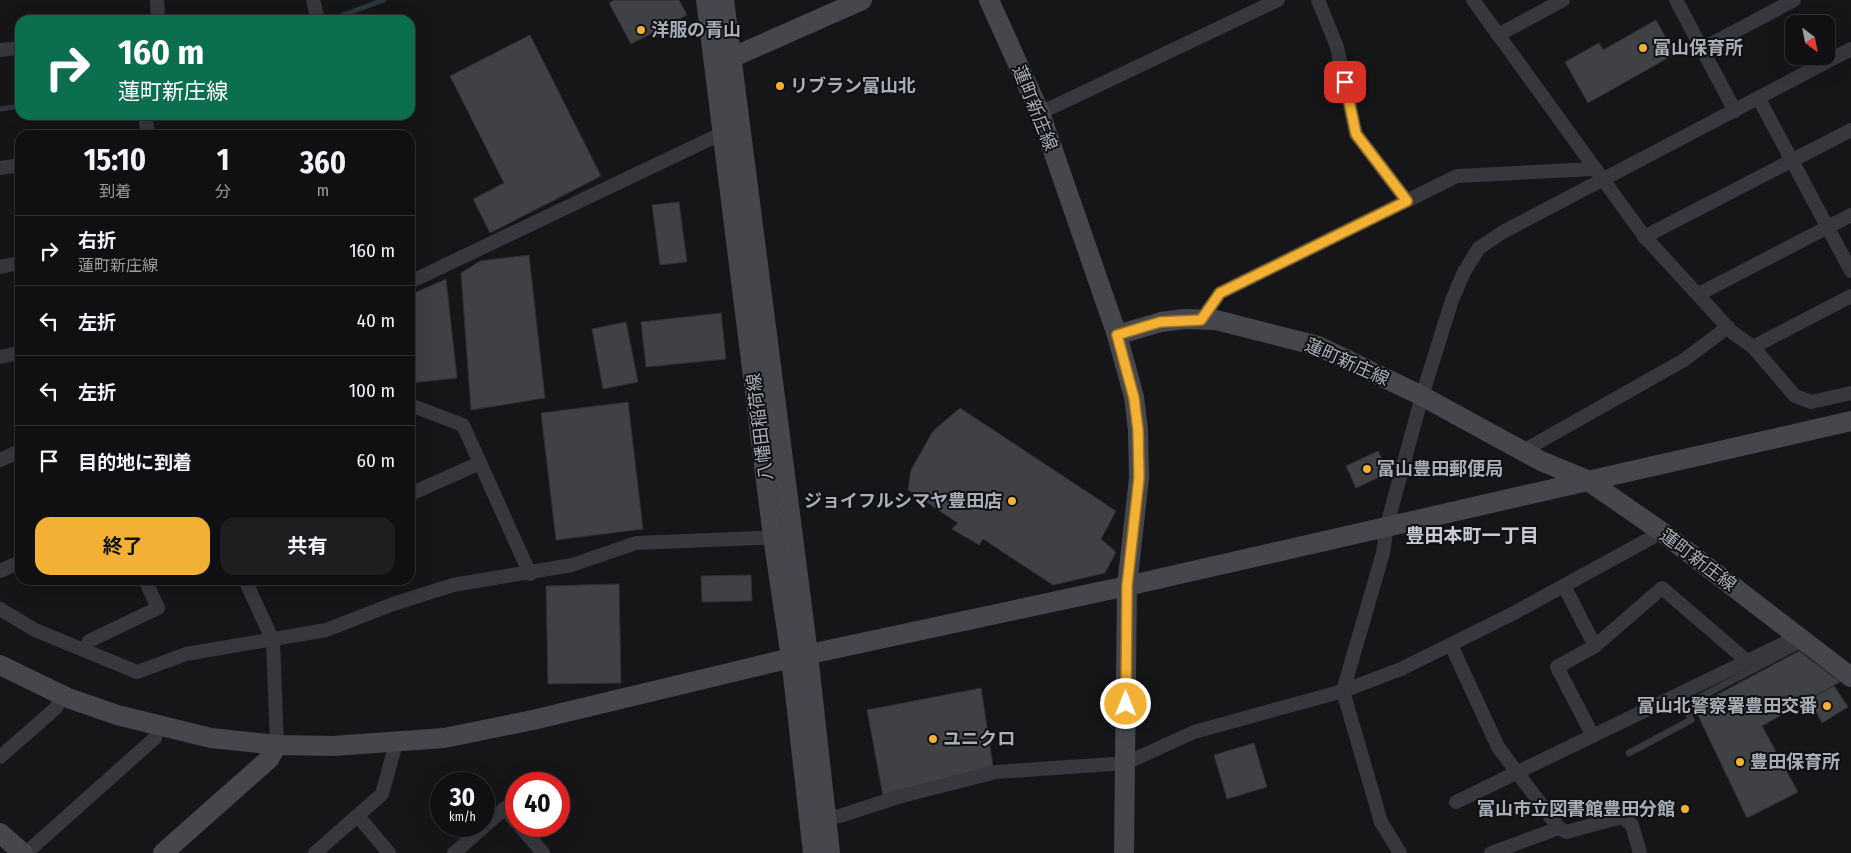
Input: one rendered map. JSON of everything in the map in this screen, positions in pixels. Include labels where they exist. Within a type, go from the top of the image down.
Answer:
[{"type":"street","points":[[157,0],[158,15]]},
{"type":"street","points":[[313,0],[317,15]]},
{"type":"street","name":"八幡田稲荷線","points":[[706,0],[722,59],[799,656],[817,818],[814,853]]},
{"type":"street","name":"八幡田稲荷線","points":[[722,59],[724,0]]},
{"type":"street","points":[[722,59],[862,0]]},
{"type":"street","name":"蓮町新庄線","points":[[989,0],[1040,113],[1117,335],[1160,322],[1216,320],[1318,346],[1422,396],[1523,451],[1587,480],[1662,532],[1851,677]]},
{"type":"street","points":[[1040,113],[1278,0]]},
{"type":"street","points":[[1318,0],[1337,47],[1356,134],[1407,201]]},
{"type":"street","points":[[1473,0],[1644,237],[1699,294],[1728,328],[1753,347],[1795,396],[1811,402],[1851,392]]},
{"type":"street","points":[[1498,35],[1564,0]]},
{"type":"street","points":[[1676,0],[1734,111]]},
{"type":"street","points":[[1702,49],[1794,0]]},
{"type":"street","points":[[0,50],[15,48]]},
{"type":"street","points":[[1400,853],[1381,822],[1344,691],[1383,553],[1387,525],[1422,396],[1452,300],[1464,272],[1479,248],[1598,174],[1759,99],[1851,49]]},
{"type":"street","points":[[1759,99],[1851,271]]},
{"type":"street","points":[[415,280],[732,130]]},
{"type":"street","points":[[1644,237],[1851,130]]},
{"type":"street","points":[[0,168],[15,166]]},
{"type":"street","points":[[1201,320],[1220,293],[1457,176],[1598,174]]},
{"type":"street","points":[[1699,294],[1851,215]]},
{"type":"street","points":[[0,267],[15,264]]},
{"type":"street","points":[[1753,347],[1851,296]]},
{"type":"street","points":[[1523,451],[1684,360],[1728,328]]},
{"type":"street","points":[[1117,335],[1134,398],[1138,430],[1139,478],[1127,586],[1124,853]]},
{"type":"street","points":[[0,357],[15,354]]},
{"type":"street","points":[[415,407],[463,425],[530,574]]},
{"type":"street","points":[[0,665],[62,695],[117,715],[211,738],[277,745],[333,746],[396,743],[444,738],[533,720],[799,656],[1127,586],[1387,525],[1851,421]]},
{"type":"street","points":[[0,460],[15,453]]},
{"type":"street","points":[[415,492],[480,463]]},
{"type":"street","points":[[817,818],[840,816],[898,797],[996,772],[1126,763],[1194,732],[1344,691],[1401,670],[1564,586],[1662,532]]},
{"type":"street","points":[[0,609],[35,630],[137,672],[186,654],[273,641],[326,630],[393,604],[453,585],[530,574],[572,565],[636,543],[783,536]]},
{"type":"street","points":[[0,571],[15,564]]},
{"type":"street","points":[[84,650],[89,641],[158,608],[147,585]]},
{"type":"street","points":[[162,853],[269,759],[277,745],[273,641],[247,585]]},
{"type":"street","points":[[1564,586],[1596,646]]},
{"type":"street","points":[[1593,736],[1557,667],[1596,646],[1662,588],[1747,661]]},
{"type":"street","points":[[1456,802],[1747,661],[1803,639]]},
{"type":"street","points":[[1451,644],[1498,747],[1559,828],[1566,832],[1622,817],[1632,825],[1640,853]]},
{"type":"street","points":[[0,757],[56,708],[62,695]]},
{"type":"street","points":[[0,834],[24,853],[155,738],[158,725]]},
{"type":"street","points":[[315,853],[382,794],[396,743]]},
{"type":"street","points":[[454,853],[505,808]]},
{"type":"street","points":[[358,816],[389,853]]},
{"type":"street","name":"八幡田稲荷線","points":[[817,818],[830,853]]},
{"type":"street","points":[[1491,853],[1559,828]]},
{"type":"street","points":[[529,837],[543,853]]},
{"type":"lane","points":[[1629,753],[1691,720],[1685,705],[1803,639]]},
{"type":"building","name":"洋服の青山","points":[[614,0],[679,0],[687,15],[631,44],[609,3]]},
{"type":"building","points":[[1656,20],[1675,54],[1588,103],[1565,62],[1599,43],[1603,50]]},
{"type":"building","points":[[530,35],[601,176],[490,233],[473,199],[504,183],[450,76]]},
{"type":"building","points":[[679,202],[687,262],[660,265],[652,205]]},
{"type":"building","points":[[529,255],[545,398],[471,410],[461,273],[480,261]]},
{"type":"building","points":[[446,279],[457,378],[415,382],[415,293]]},
{"type":"building","points":[[721,313],[726,359],[646,367],[641,322]]},
{"type":"building","points":[[626,322],[638,382],[603,389],[592,329]]},
{"type":"building","points":[[628,402],[643,529],[556,540],[541,413]]},
{"type":"building","name":"ジョイフルシマヤ豊田店","points":[[960,408],[1116,511],[1101,539],[1116,552],[1105,573],[1053,585],[983,539],[979,545],[952,529],[958,523],[908,490],[911,470],[933,431]]},
{"type":"building","points":[[1378,451],[1388,473],[1356,488],[1346,466]]},
{"type":"building","points":[[751,575],[752,601],[702,602],[701,576]]},
{"type":"building","points":[[619,584],[621,683],[548,684],[546,586]]},
{"type":"building","points":[[1799,651],[1840,682],[1762,726],[1798,792],[1747,818],[1694,707]]},
{"type":"building","points":[[1834,686],[1848,707],[1822,723],[1810,699]]},
{"type":"building","points":[[981,688],[993,766],[883,796],[867,710]]},
{"type":"building","points":[[1254,743],[1267,787],[1227,799],[1214,755]]},
{"type":"waterway","points":[[343,15],[384,0]]},
{"type":"waterway","points":[[0,109],[15,107]]},
{"type":"place","name":"洋服の青山","points":[[641,30]]},
{"type":"place","name":"富山保育所","points":[[1643,48]]},
{"type":"place","name":"リブラン富山北","points":[[780,86]]},
{"type":"place","name":"富山豊田郵便局","points":[[1367,469]]},
{"type":"place","name":"ジョイフルシマヤ豊田店","points":[[1012,501]]},
{"type":"place","name":"富山北警察署豊田交番","points":[[1827,706]]},
{"type":"place","name":"ユニクロ","points":[[933,739]]},
{"type":"place","name":"豊田保育所","points":[[1740,762]]},
{"type":"place","name":"富山市立図書館豊田分館","points":[[1685,809]]},
{"type":"district","name":"豊田本町一丁目","points":[[1472,535]]},
{"type":"route","points":[[1126,704],[1127,586],[1139,478],[1138,430],[1134,398],[1117,335],[1160,322],[1184,319],[1201,320],[1220,293],[1407,201],[1356,134],[1345,82]]}]
